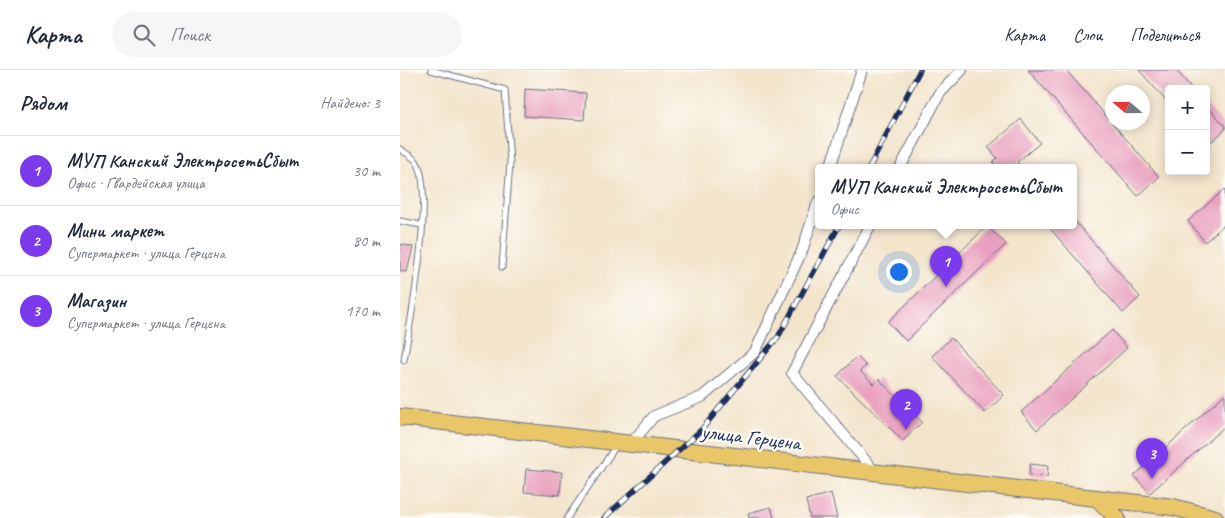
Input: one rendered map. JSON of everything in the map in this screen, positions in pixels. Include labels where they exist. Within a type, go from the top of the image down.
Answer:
[{"type":"main road","name":"улица Герцена","points":[[400,418],[1173,507],[1214,518]]},
{"type":"main road","points":[[1097,498],[1117,518]]},
{"type":"street","points":[[831,164],[862,70]]},
{"type":"street","points":[[902,164],[940,94],[962,70]]},
{"type":"street","points":[[624,444],[654,416],[702,397],[755,352],[802,251],[815,211]]},
{"type":"street","points":[[868,229],[792,374],[876,473]]},
{"type":"lane","points":[[431,70],[505,90],[510,163],[502,268]]},
{"type":"lane","points":[[400,149],[416,161],[423,188],[420,258],[404,360]]},
{"type":"lane","points":[[400,221],[421,224]]},
{"type":"lane","points":[[567,518],[624,444]]},
{"type":"building","points":[[1028,70],[1066,70],[1105,115],[1105,130],[1118,130],[1159,177],[1138,196]]},
{"type":"building","points":[[1139,70],[1176,70],[1189,85],[1165,85],[1165,99]]},
{"type":"building","points":[[525,89],[586,93],[584,120],[524,116]]},
{"type":"building","points":[[1210,109],[1225,126],[1225,130],[1210,143]]},
{"type":"building","points":[[1021,119],[1040,143],[1017,162],[1019,164],[995,164],[993,162],[997,158],[988,147]]},
{"type":"building","points":[[1225,189],[1225,224],[1205,242],[1188,221]]},
{"type":"building","points":[[1077,224],[1140,297],[1123,313],[1051,229],[1077,229]]},
{"type":"building","points":[[984,229],[990,229],[1006,244],[906,341],[888,322]]},
{"type":"building","points":[[400,244],[413,247],[407,272],[400,271]]},
{"type":"building","points":[[1112,330],[1127,348],[1037,430],[1021,412]]},
{"type":"building","points":[[951,338],[1004,395],[985,413],[932,356]]},
{"type":"building","points":[[857,356],[866,366],[860,371],[873,384],[879,379],[899,400],[894,405],[906,416],[911,411],[922,422],[903,441],[837,376]]},
{"type":"building","points":[[1225,394],[1225,426],[1150,493],[1134,476]]},
{"type":"building","points":[[1030,464],[1048,466],[1047,477],[1029,475]]},
{"type":"building","points":[[526,469],[562,472],[560,495],[524,492]]},
{"type":"building","points":[[831,493],[837,518],[810,518],[806,500]]},
{"type":"building","points":[[771,507],[774,518],[749,518],[748,513]]},
{"type":"railway","points":[[871,164],[920,70]]},
{"type":"railway","points":[[604,518],[702,429],[778,337],[837,229]]},
{"type":"place","name":"МУП Канский ЭлектросетьСбыт","points":[[946,287]]},
{"type":"place","name":"Мини маркет","points":[[906,430]]},
{"type":"place","name":"Магазин","points":[[1152,479]]}]
